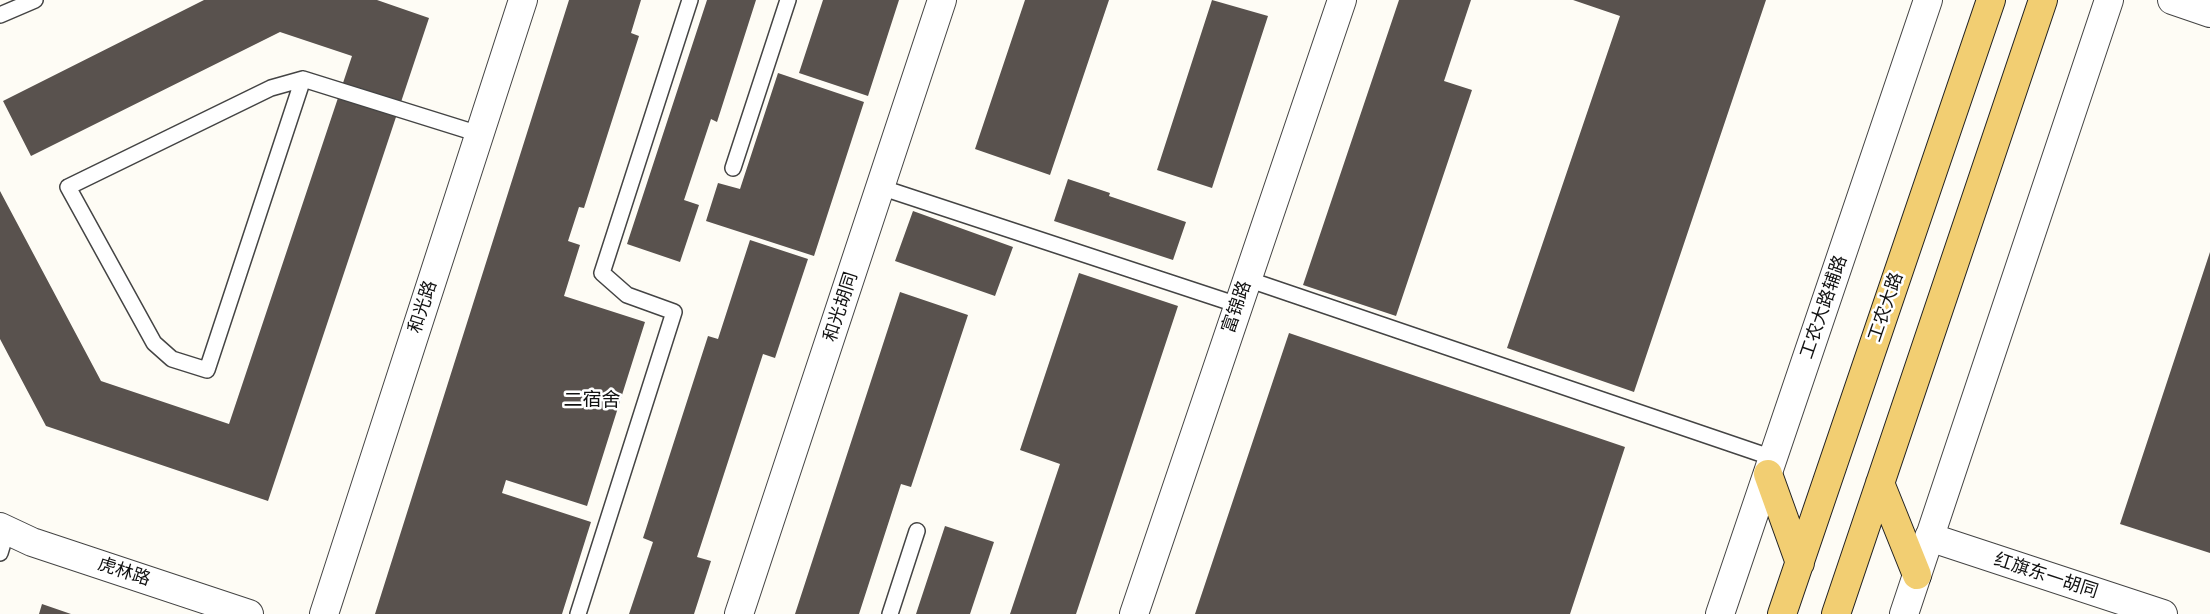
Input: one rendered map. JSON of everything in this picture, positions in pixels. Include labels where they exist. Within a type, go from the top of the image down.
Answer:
[{"type":"main road","name":"工农大路","points":[[1782,614],[1991,0]]},
{"type":"main road","points":[[1836,614],[2043,0]]},
{"type":"main road","points":[[1770,466],[1800,563]]},
{"type":"main road","points":[[1880,483],[1917,575]]},
{"type":"street","name":"和光路","points":[[324,614],[523,0]]},
{"type":"street","name":"和光胡同","points":[[739,614],[942,0]]},
{"type":"street","name":"富锦路","points":[[1134,614],[1342,0]]},
{"type":"street","name":"工农大路辅路","points":[[1720,614],[1928,0]]},
{"type":"street","points":[[1904,614],[2109,0]]},
{"type":"street","points":[[2172,0],[2210,13]]},
{"type":"street","name":"虎林路","points":[[2,537],[32,542],[249,614]]},
{"type":"street","name":"红旗东一胡同","points":[[1929,538],[2163,614]]},
{"type":"lane","points":[[0,15],[35,0]]},
{"type":"lane","points":[[578,614],[674,312],[627,295],[602,273],[690,0]]},
{"type":"lane","points":[[733,168],[788,0]]},
{"type":"lane","points":[[303,79],[207,370],[172,359],[154,343],[68,188],[271,88],[303,79],[479,134]]},
{"type":"lane","points":[[880,187],[1238,305]]},
{"type":"lane","points":[[1247,279],[1770,466]]},
{"type":"lane","points":[[890,614],[917,531]]},
{"type":"building","points":[[204,0],[377,0],[429,18],[268,501],[46,426],[0,339],[0,191],[101,381],[229,424],[352,56],[280,32],[31,156],[3,101]]},
{"type":"building","points":[[569,0],[641,0],[631,33],[639,36],[584,208],[579,207],[568,241],[580,245],[564,296],[645,322],[587,506],[506,480],[502,493],[591,522],[562,614],[375,614]]},
{"type":"building","points":[[707,0],[756,0],[717,122],[711,119],[684,200],[699,205],[680,262],[627,244]]},
{"type":"building","points":[[823,0],[899,0],[868,96],[799,73]]},
{"type":"building","points":[[1025,0],[1109,0],[1050,175],[975,149]]},
{"type":"building","points":[[1212,0],[1268,16],[1212,188],[1157,170]]},
{"type":"building","points":[[1399,0],[1471,0],[1444,81],[1472,90],[1396,316],[1303,285]]},
{"type":"building","points":[[1573,0],[1766,0],[1634,392],[1507,348],[1620,16]]},
{"type":"building","points":[[778,73],[864,102],[814,256],[706,221],[718,183],[740,189]]},
{"type":"building","points":[[1068,179],[1110,193],[1109,196],[1186,222],[1173,260],[1054,221]]},
{"type":"building","points":[[913,211],[1013,247],[995,296],[895,261]]},
{"type":"building","points":[[750,240],[808,259],[775,358],[763,354],[697,557],[711,561],[694,614],[629,614],[653,542],[643,538],[708,336],[718,339]]},
{"type":"building","points":[[2210,252],[2210,553],[2120,524]]},
{"type":"building","points":[[1079,273],[1178,306],[1076,614],[1010,614],[1060,464],[1020,450]]},
{"type":"building","points":[[900,292],[968,315],[911,487],[901,484],[859,614],[795,614]]},
{"type":"building","points":[[1289,333],[1625,447],[1570,614],[1195,614]]},
{"type":"building","points":[[945,526],[994,542],[970,614],[916,614]]},
{"type":"building","points":[[42,604],[71,614],[39,614]]},
{"type":"district","name":"二宿舍","points":[[592,401]]}]
